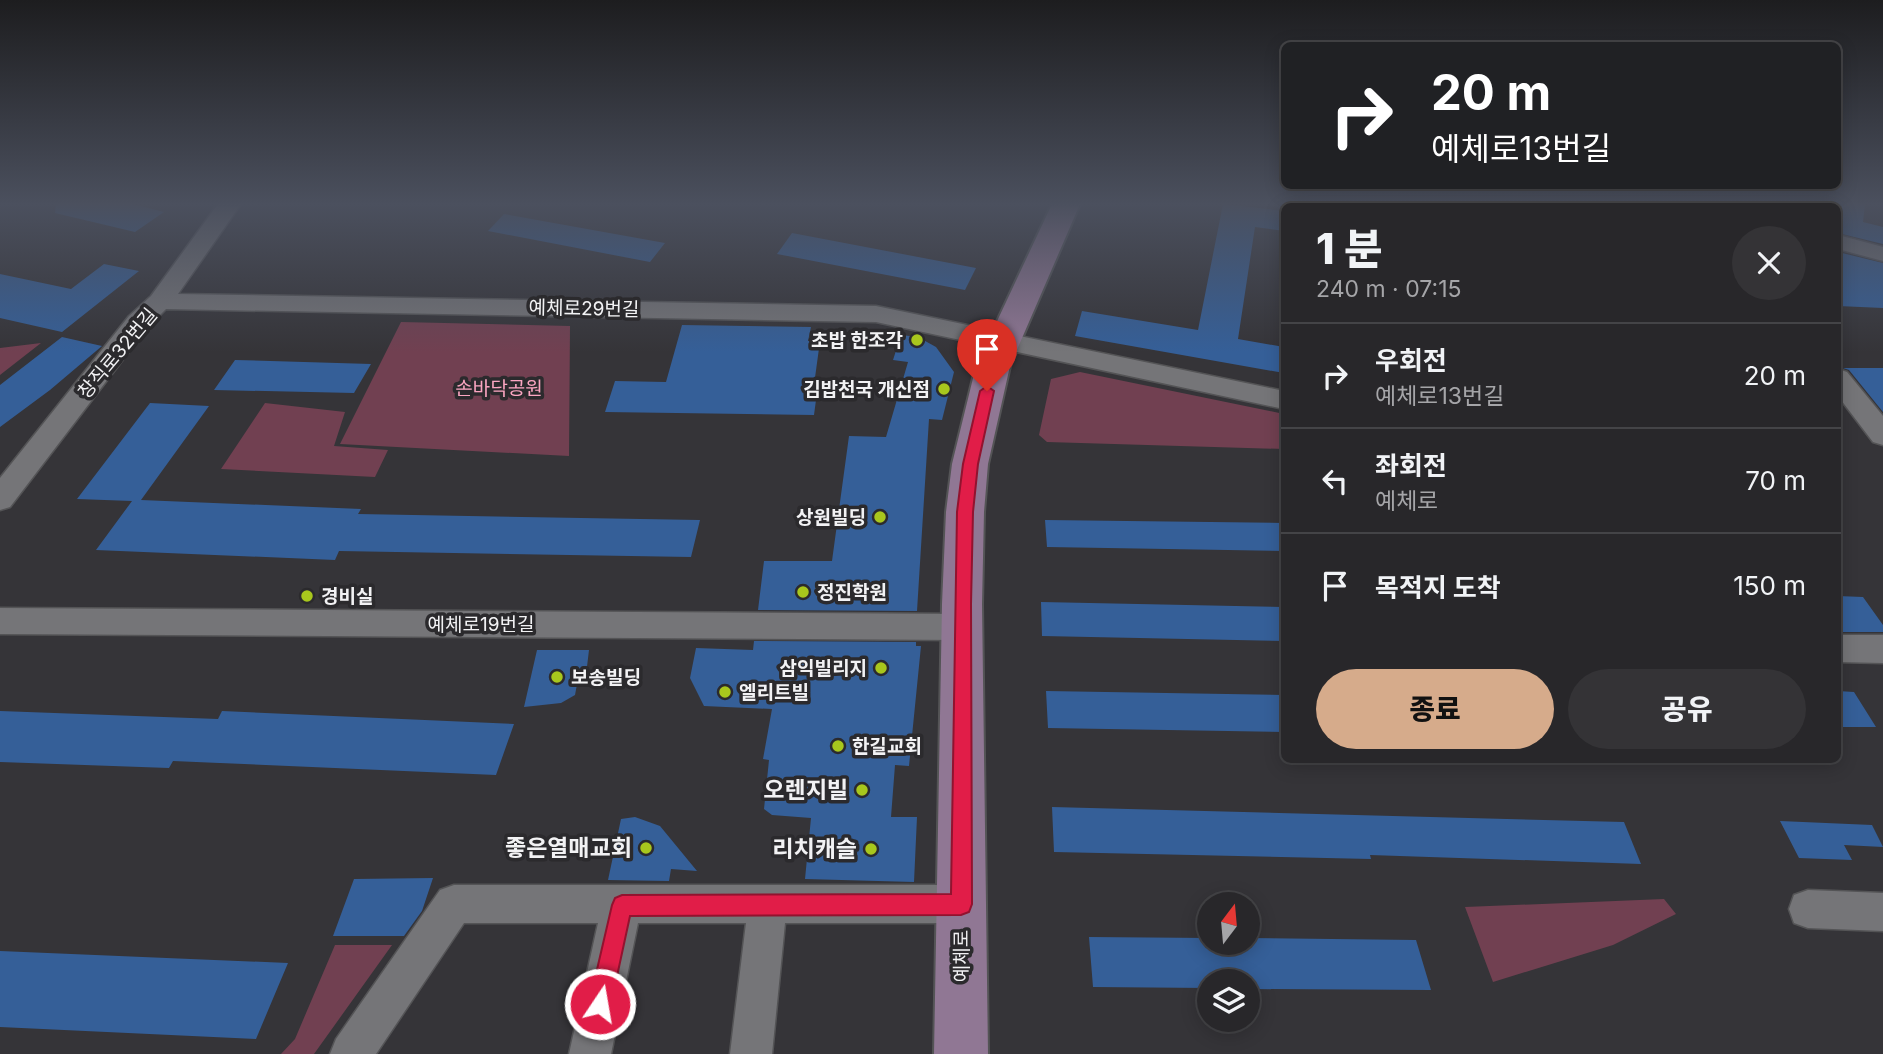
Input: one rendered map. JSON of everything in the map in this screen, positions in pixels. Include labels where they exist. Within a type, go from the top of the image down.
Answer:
[{"type":"street","name":"창직로32번길","points":[[0,499],[138,322],[160,301],[195,253]]},
{"type":"street","name":"예체로","points":[[961,1054],[962,627],[965,512],[970,464],[993,366],[1044,253]]},
{"type":"street","name":"예체로29번길","points":[[160,301],[876,314],[1281,399]]},
{"type":"street","points":[[1841,382],[1883,435]]},
{"type":"street","name":"예체로19번길","points":[[0,621],[962,627]]},
{"type":"street","points":[[1841,649],[1883,649]]},
{"type":"street","points":[[351,1054],[454,904],[961,904]]},
{"type":"street","points":[[590,1054],[622,905]]},
{"type":"street","points":[[751,1054],[767,905]]},
{"type":"street","points":[[1808,909],[1883,912]]},
{"type":"green space","name":"손바닥공원","points":[[401,322],[570,326],[569,456],[340,444]]},
{"type":"green space","points":[[41,343],[0,375],[0,348]]},
{"type":"green space","points":[[1080,372],[1281,413],[1281,449],[1047,442],[1039,435],[1051,379]]},
{"type":"green space","points":[[265,403],[345,412],[334,446],[388,450],[375,477],[221,469]]},
{"type":"green space","points":[[1664,899],[1676,914],[1613,945],[1493,982],[1465,907]]},
{"type":"green space","points":[[335,945],[392,945],[314,1054],[281,1054],[295,1039]]},
{"type":"building","points":[[604,253],[657,253],[650,262]]},
{"type":"building","points":[[898,253],[976,268],[965,290],[777,254]]},
{"type":"building","points":[[1213,253],[1251,253],[1238,339],[1281,346],[1281,372],[1075,336],[1082,311],[1198,330]]},
{"type":"building","points":[[1841,253],[1883,263],[1883,308],[1841,306]]},
{"type":"building","points":[[104,264],[139,271],[62,332],[0,318],[0,274],[71,289]]},
{"type":"building","points":[[682,325],[811,327],[808,341],[820,341],[814,385],[818,385],[814,415],[605,412],[615,381],[666,382]]},
{"type":"building","points":[[901,335],[918,337],[936,347],[954,372],[942,420],[929,419],[917,611],[758,610],[764,561],[832,561],[849,436],[886,437],[908,362],[893,360]]},
{"type":"building","points":[[62,337],[102,346],[50,390],[0,427],[0,385]]},
{"type":"building","points":[[235,360],[371,364],[354,393],[214,390]]},
{"type":"building","points":[[1843,368],[1883,368],[1883,412],[1849,370]]},
{"type":"building","points":[[150,403],[209,406],[141,500],[361,509],[358,514],[700,520],[691,557],[339,551],[335,560],[96,550],[132,501],[77,499]]},
{"type":"building","points":[[1045,520],[1281,523],[1281,551],[1047,547]]},
{"type":"building","points":[[1841,596],[1863,597],[1883,625],[1883,632],[1841,632]]},
{"type":"building","points":[[1041,602],[1281,607],[1281,641],[1042,636]]},
{"type":"building","points":[[754,641],[916,642],[916,646],[921,646],[909,766],[895,765],[891,817],[917,817],[914,882],[805,879],[811,818],[772,815],[764,809],[769,760],[763,759],[772,709],[704,706],[690,678],[696,648],[753,650]]},
{"type":"building","name":"보송빌딩","points":[[537,650],[589,650],[586,675],[578,679],[575,695],[561,703],[524,707]]},
{"type":"building","points":[[1046,691],[1281,695],[1281,732],[1048,728]]},
{"type":"building","points":[[1841,691],[1854,692],[1876,727],[1841,727]]},
{"type":"building","points":[[0,711],[218,719],[222,711],[514,724],[496,775],[173,761],[169,768],[0,762]]},
{"type":"building","points":[[1052,807],[1624,822],[1641,864],[1370,855],[1371,859],[1054,852]]},
{"type":"building","name":"좋은열매교회","points":[[635,817],[660,826],[697,871],[671,869],[669,881],[608,880],[621,819]]},
{"type":"building","points":[[1780,821],[1872,825],[1883,847],[1844,845],[1852,860],[1799,858]]},
{"type":"building","points":[[433,878],[422,911],[404,936],[333,936],[354,879]]},
{"type":"building","points":[[1089,937],[1197,938],[1197,956],[1260,956],[1260,938],[1416,940],[1431,990],[1260,989],[1260,969],[1197,969],[1197,988],[1093,987]]},
{"type":"building","points":[[0,951],[288,963],[256,1039],[0,1027]]},
{"type":"place","name":"초밥 한조각","points":[[917,340]]},
{"type":"place","name":"김밥천국 개신점","points":[[944,389]]},
{"type":"place","name":"상원빌딩","points":[[880,517]]},
{"type":"place","name":"정진학원","points":[[803,592]]},
{"type":"place","name":"경비실","points":[[307,596]]},
{"type":"place","name":"삼익빌리지","points":[[881,668]]},
{"type":"place","name":"보송빌딩","points":[[557,677]]},
{"type":"place","name":"엘리트빌","points":[[725,692]]},
{"type":"place","name":"한길교회","points":[[838,746]]},
{"type":"place","name":"오렌지빌","points":[[862,790]]},
{"type":"place","name":"좋은열매교회","points":[[646,848]]},
{"type":"place","name":"리치캐슬","points":[[871,849]]},
{"type":"route","points":[[600,1004],[622,905],[961,904],[965,512],[970,464],[987,391]]}]
